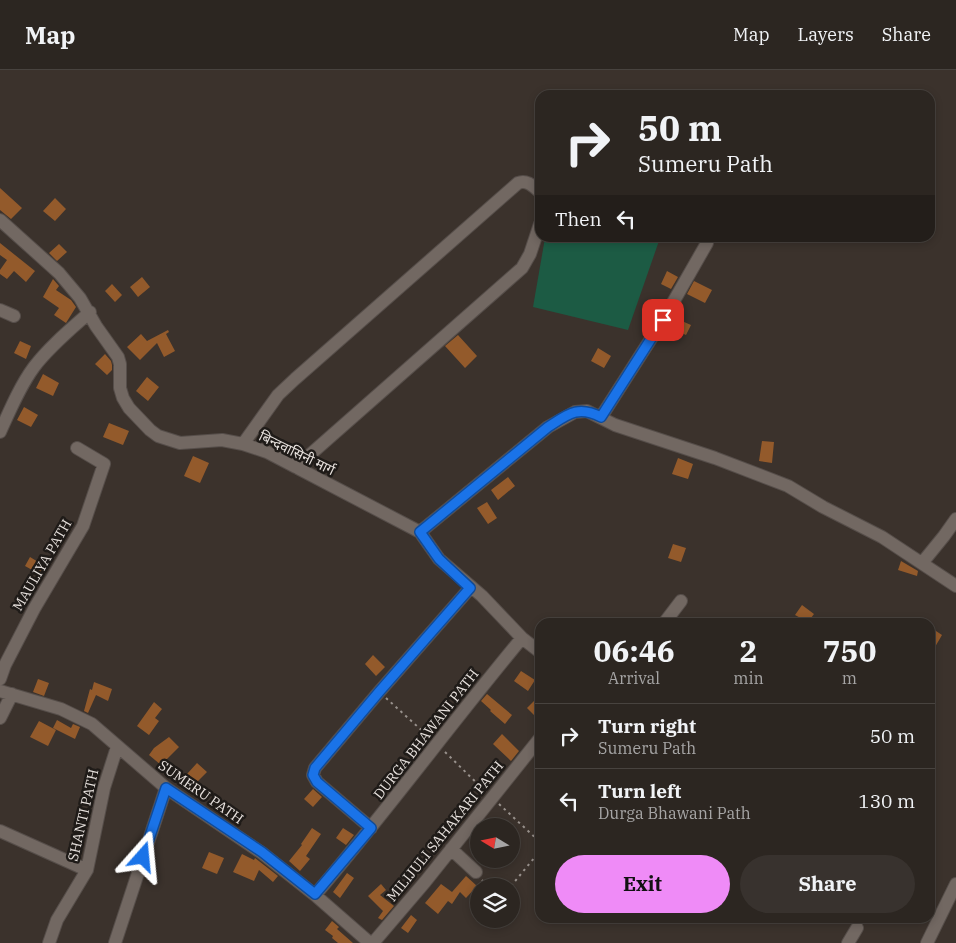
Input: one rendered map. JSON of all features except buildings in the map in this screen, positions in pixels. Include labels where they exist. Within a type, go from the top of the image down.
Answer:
[{"type":"street","points":[[243,444],[278,395],[518,183],[522,181],[528,182],[535,188]]},
{"type":"street","name":"बिन्दवासिनी मार्ग","points":[[0,220],[59,272],[80,298],[90,312],[96,326],[118,357],[122,398],[138,418],[158,436],[180,443],[222,440],[243,444],[267,452],[420,532]]},
{"type":"street","points":[[296,467],[522,268],[530,254],[535,239]]},
{"type":"street","points":[[601,417],[663,320],[707,243]]},
{"type":"street","points":[[0,310],[14,316]]},
{"type":"street","points":[[0,432],[34,367],[42,357],[90,312]]},
{"type":"street","points":[[535,648],[522,638],[493,606],[470,588],[439,559],[420,532],[555,422],[569,414],[581,411],[593,413],[615,425],[715,458],[788,486],[823,507],[882,537],[956,586]]},
{"type":"street","name":"MAULIYA PATH","points":[[0,679],[5,665],[34,609],[83,526],[104,464],[77,448]]},
{"type":"street","points":[[922,563],[956,519]]},
{"type":"street","points":[[371,828],[317,782],[313,775],[315,768],[470,588]]},
{"type":"street","points":[[668,618],[681,602]]},
{"type":"street","name":"DURGA BHAWANI PATH","points":[[315,894],[371,828],[522,638]]},
{"type":"street","points":[[0,718],[6,693]]},
{"type":"street","name":"SUMERU PATH","points":[[6,693],[61,709],[85,720],[166,788],[262,852],[315,894],[371,943]]},
{"type":"street","name":"MILIJULI SAHAKARI PATH","points":[[371,943],[451,849],[535,744]]},
{"type":"street","name":"SHANTI PATH","points":[[49,943],[58,920],[87,870],[104,788],[117,747]]},
{"type":"street","points":[[115,943],[166,788]]},
{"type":"street","points":[[0,831],[87,870]]},
{"type":"street","points":[[451,849],[476,872]]},
{"type":"street","points":[[935,910],[956,884]]},
{"type":"street","points":[[927,943],[932,923]]},
{"type":"street","points":[[848,943],[857,928]]},
{"type":"path","points":[[379,692],[436,744]]},
{"type":"path","points":[[518,878],[535,857]]},
{"type":"green space","points":[[544,242],[659,242],[628,330],[533,307]]},
{"type":"route","points":[[143,857],[166,788],[262,852],[315,894],[371,828],[314,779],[315,768],[470,588],[439,559],[420,532],[561,418],[581,411],[587,411],[601,417],[663,320]]}]
